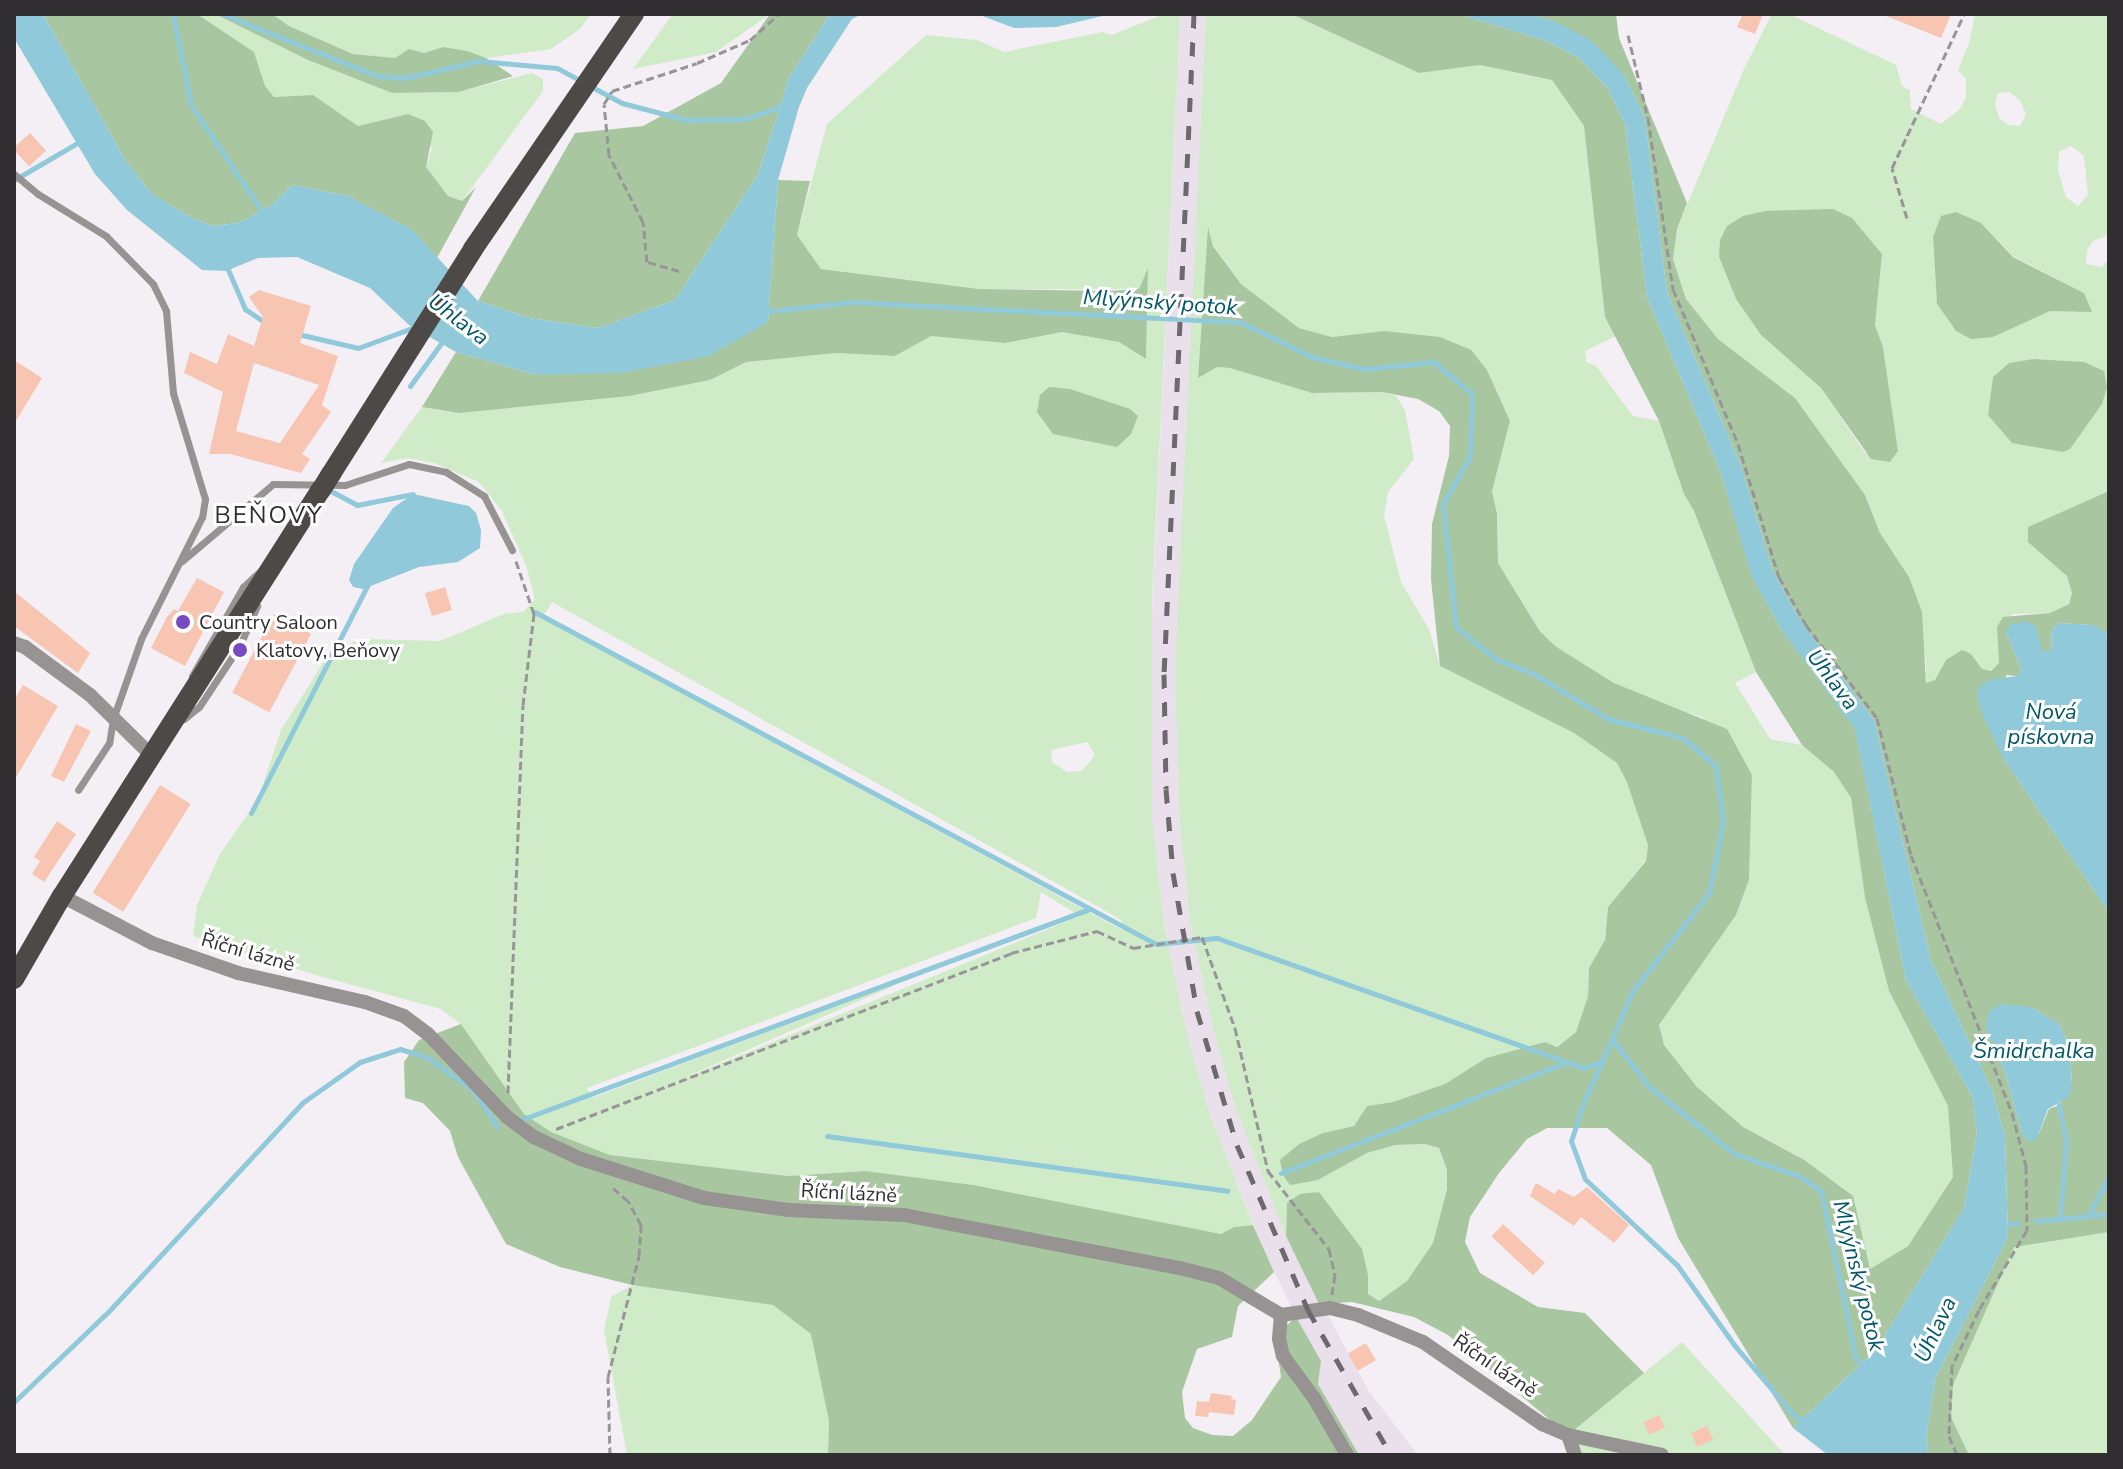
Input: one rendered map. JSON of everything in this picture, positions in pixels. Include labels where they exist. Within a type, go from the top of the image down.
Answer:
[{"type":"main road","points":[[14,979],[62,896],[473,249],[634,14]]},
{"type":"street","points":[[14,643],[25,647],[90,695],[151,755]]},
{"type":"street","name":"Říční lázně","points":[[62,896],[152,943],[238,973],[365,1002],[404,1016],[428,1034],[507,1117],[534,1137],[581,1159],[704,1198],[788,1210],[904,1215],[1180,1268],[1219,1278],[1281,1315],[1330,1308],[1358,1315],[1423,1342],[1542,1424],[1568,1435],[1662,1455]]},
{"type":"street","points":[[1281,1315],[1279,1339],[1283,1356],[1314,1398],[1347,1455]]},
{"type":"street","points":[[1568,1435],[1575,1455]]},
{"type":"lane","points":[[14,174],[38,194],[106,236],[134,262],[160,297],[166,311],[173,393],[205,499],[202,517],[141,639],[113,719],[109,743],[78,790]]},
{"type":"lane","points":[[180,562],[273,484],[345,485],[409,464],[446,472],[484,496],[512,550]]},
{"type":"path","points":[[679,271],[647,262],[643,222],[609,155],[604,104],[612,91],[697,63],[750,40],[779,14]]},
{"type":"path","points":[[1907,218],[1892,168],[1964,14]]},
{"type":"path","points":[[1628,35],[1648,118],[1673,289],[1738,444],[1779,577],[1806,625],[1877,718],[1911,855],[2012,1113],[2026,1166],[2027,1230],[1979,1310],[1952,1366],[1949,1436],[1957,1455]]},
{"type":"path","points":[[507,1117],[523,705],[534,614],[512,550]]},
{"type":"path","points":[[534,1137],[1011,953],[1097,931],[1133,948],[1202,937],[1235,1028],[1268,1171],[1329,1249],[1335,1275],[1330,1308]]},
{"type":"path","points":[[604,1180],[628,1201],[641,1225],[639,1256],[608,1377],[610,1455]]},
{"type":"shaded area","points":[[1180,14],[1206,14],[1175,680],[1179,814],[1190,921],[1213,1028],[1235,1107],[1286,1236],[1368,1390],[1418,1455],[1359,1455],[1318,1384],[1296,1317],[1262,1246],[1210,1115],[1187,1035],[1164,925],[1152,816],[1149,680]]},
{"type":"green space","points":[[43,14],[197,14],[254,52],[265,86],[274,97],[313,95],[358,126],[408,114],[425,121],[433,132],[426,167],[448,196],[462,201],[476,187],[437,258],[411,229],[348,196],[292,185],[272,205],[238,223],[213,226],[190,217],[152,194],[125,160]]},
{"type":"green space","points":[[197,14],[215,14],[308,60],[392,93],[459,92],[532,73],[543,79],[543,91],[462,201],[448,196],[426,167],[432,148],[408,114],[358,126],[313,95],[274,97],[265,86],[254,52]]},
{"type":"green space","points":[[215,14],[272,14],[289,26],[353,54],[395,58],[409,49],[424,53],[443,47],[467,51],[486,58],[513,76],[459,92],[392,93],[308,60]]},
{"type":"green space","points":[[272,14],[591,14],[580,29],[551,49],[486,58],[443,47],[424,53],[409,49],[395,58],[353,54],[289,26]]},
{"type":"green space","points":[[673,14],[770,14],[716,52],[633,69]]},
{"type":"green space","points":[[770,14],[830,14],[789,78],[758,175],[675,300],[598,328],[529,318],[478,301],[575,133],[643,126],[721,83]]},
{"type":"green space","points":[[1164,14],[1180,14],[1152,601],[1152,816],[1164,925],[1187,1035],[1210,1115],[1253,1225],[1234,1227],[1222,1234],[865,1171],[788,1176],[610,1155],[551,1132],[524,1114],[461,1024],[441,1009],[319,976],[193,936],[197,905],[220,854],[258,799],[281,730],[331,650],[362,639],[440,641],[504,614],[523,612],[535,600],[527,568],[502,511],[479,482],[434,463],[407,458],[381,463],[422,407],[459,413],[690,383],[710,380],[746,362],[836,353],[895,356],[931,336],[1005,343],[1062,332],[1119,342],[1146,359],[1147,271],[1139,289],[979,289],[821,269],[797,235],[827,124],[926,35],[977,40],[1004,52],[1103,32],[1112,35]],"holes":[[[552,602],[1106,911],[1122,921],[1122,930],[542,618]],[[1087,742],[1095,755],[1082,771],[1067,772],[1052,762],[1051,750]],[[1041,892],[1080,916],[668,1085],[918,975],[592,1098],[587,1088],[1036,918]]]},
{"type":"green space","points":[[1206,14],[1291,14],[1419,73],[1480,65],[1552,80],[1584,126],[1605,317],[1616,336],[1585,351],[1586,362],[1596,366],[1633,416],[1659,421],[1684,494],[1694,511],[1756,672],[1735,683],[1770,739],[1802,745],[1834,772],[1851,798],[1865,898],[1889,991],[1948,1106],[1953,1177],[1908,1246],[1870,1269],[1864,1250],[1804,1159],[1743,1127],[1697,1087],[1664,1045],[1659,1025],[1736,915],[1749,880],[1752,775],[1702,717],[1659,704],[1614,683],[1555,646],[1539,630],[1498,563],[1497,514],[1492,491],[1510,421],[1487,370],[1384,331],[1332,337],[1299,328],[1241,284],[1213,245],[1208,230],[1198,378],[1217,367],[1230,368],[1312,393],[1382,392],[1396,396],[1405,410],[1414,459],[1388,492],[1384,515],[1401,582],[1429,629],[1440,666],[1574,733],[1617,763],[1627,781],[1648,845],[1646,860],[1608,907],[1605,940],[1589,968],[1588,996],[1576,1032],[1556,1047],[1545,1042],[1486,1058],[1445,1084],[1393,1102],[1367,1106],[1354,1126],[1323,1133],[1318,1180],[1367,1153],[1396,1145],[1425,1144],[1439,1148],[1447,1170],[1447,1189],[1433,1243],[1407,1281],[1379,1301],[1368,1294],[1368,1275],[1287,1203],[1286,1236],[1235,1107],[1213,1028],[1190,921],[1179,814],[1175,680]]},
{"type":"green space","points":[[1291,14],[1459,14],[1546,41],[1579,58],[1607,87],[1625,124],[1647,297],[1721,473],[1753,578],[1781,629],[1855,728],[1906,980],[1973,1098],[1977,1133],[1964,1208],[1876,1350],[1793,1428],[1678,1238],[1651,1165],[1607,1128],[1547,1128],[1527,1139],[1499,1173],[1470,1217],[1465,1242],[1480,1273],[1538,1307],[1585,1313],[1644,1373],[1568,1435],[1448,1335],[1414,1317],[1352,1302],[1319,1304],[1286,1236],[1287,1203],[1300,1194],[1319,1192],[1362,1249],[1368,1275],[1368,1294],[1379,1301],[1407,1281],[1433,1243],[1447,1189],[1447,1170],[1439,1148],[1425,1144],[1396,1145],[1367,1153],[1318,1180],[1290,1185],[1283,1175],[1280,1160],[1299,1144],[1323,1133],[1354,1126],[1367,1106],[1393,1102],[1445,1084],[1486,1058],[1545,1042],[1557,1047],[1576,1032],[1588,996],[1589,968],[1605,940],[1608,907],[1646,861],[1648,845],[1627,782],[1617,763],[1574,733],[1440,666],[1431,579],[1432,524],[1449,456],[1450,426],[1439,411],[1418,399],[1382,392],[1312,393],[1230,368],[1217,367],[1198,378],[1208,227],[1213,246],[1241,284],[1299,328],[1332,337],[1384,331],[1440,337],[1471,350],[1487,370],[1510,421],[1492,491],[1497,514],[1498,563],[1539,630],[1555,646],[1614,683],[1727,729],[1752,775],[1749,880],[1736,915],[1659,1025],[1664,1045],[1697,1087],[1743,1127],[1803,1159],[1853,1196],[1870,1269],[1908,1246],[1953,1177],[1948,1106],[1889,991],[1865,898],[1851,798],[1834,772],[1802,745],[1756,672],[1694,511],[1684,494],[1659,421],[1605,317],[1584,126],[1552,80],[1480,65],[1419,73]]},
{"type":"green space","points":[[1531,14],[1616,14],[1619,38],[1687,203],[1677,229],[1673,259],[1686,299],[1718,339],[1795,398],[1865,495],[1880,533],[1909,577],[1922,612],[1926,683],[1935,680],[1946,660],[1962,650],[1971,654],[1982,669],[1991,671],[1999,663],[1997,627],[2003,617],[2050,613],[2069,604],[2072,593],[2067,576],[2028,542],[2028,527],[2109,491],[2109,634],[2093,625],[2059,623],[2052,629],[2051,651],[2042,651],[2006,632],[2022,671],[2017,676],[2006,675],[2003,758],[2109,912],[2109,1232],[2014,1247],[1953,1385],[1951,1417],[1969,1455],[1929,1455],[1926,1440],[1935,1379],[2008,1237],[2005,1136],[1992,1090],[1931,961],[1874,720],[1798,617],[1772,569],[1741,466],[1667,292],[1645,118],[1624,75],[1554,21]],"holes":[[[2031,1007],[2059,1024],[2069,1045],[2072,1082],[2059,1105],[2049,1109],[2039,1133],[2022,1133],[2005,1072],[1986,1029]]]},
{"type":"green space","points":[[1772,14],[1789,14],[1896,65],[1902,86],[1910,90],[1911,109],[1941,124],[1960,109],[1966,97],[1966,79],[1958,70],[1969,43],[1975,14],[2109,14],[2109,239],[2106,236],[2093,241],[2087,250],[2086,264],[2102,267],[2109,258],[2109,491],[2028,528],[2028,542],[2059,566],[2067,576],[2072,593],[2069,604],[2050,613],[2013,614],[1997,627],[2000,663],[1990,671],[1982,670],[1971,654],[1946,660],[1935,680],[1926,683],[1926,661],[1909,577],[1880,533],[1865,495],[1795,398],[1718,339],[1686,299],[1673,259],[1677,229],[1744,69]],"holes":[[[2009,92],[2020,100],[2026,114],[2020,126],[2008,125],[1999,118],[1995,104],[1998,93]],[[2071,146],[2083,155],[2088,195],[2078,206],[2066,197],[2058,171],[2059,152]],[[1765,211],[1787,211],[1882,254],[1875,325],[1883,347],[1898,451],[1865,453],[1821,388],[1761,335],[1736,299],[1719,257]],[[1981,223],[2013,256],[2084,293],[1992,337],[1956,331],[1937,304],[1933,237]],[[2034,359],[2084,362],[2089,422],[2070,449],[2050,448]]]},
{"type":"green space","points":[[778,180],[810,181],[797,235],[821,269],[979,289],[1108,291],[1139,289],[1148,268],[1146,359],[1119,342],[1062,332],[1005,343],[931,336],[895,356],[836,353],[746,362],[710,380],[629,396],[459,413],[422,407],[456,352],[537,375],[768,322]]},
{"type":"green space","points":[[1833,209],[1852,218],[1882,254],[1875,325],[1883,347],[1898,451],[1890,462],[1871,459],[1821,388],[1761,335],[1736,299],[1719,257],[1720,240],[1727,226],[1743,216],[1765,211]]},
{"type":"green space","points":[[1956,212],[1981,223],[2013,257],[2084,293],[2092,312],[2050,311],[1993,337],[1971,339],[1956,331],[1937,304],[1933,237],[1941,216]]},
{"type":"green space","points":[[2034,359],[2084,362],[2104,371],[2107,387],[2102,404],[2070,449],[2063,452],[2012,443],[1988,415],[1993,377],[2009,363]]},
{"type":"green space","points":[[1049,387],[1070,389],[1130,409],[1138,416],[1131,434],[1117,447],[1053,434],[1037,412],[1040,395]]},
{"type":"green space","points":[[461,1024],[524,1114],[551,1132],[610,1155],[788,1176],[865,1171],[973,1185],[1221,1234],[1234,1227],[1253,1225],[1274,1272],[1238,1306],[1232,1337],[1197,1349],[1182,1392],[1185,1418],[1193,1428],[1212,1435],[1233,1436],[1252,1420],[1281,1377],[1275,1336],[1296,1317],[1321,1361],[1318,1384],[1359,1455],[828,1455],[829,1421],[811,1334],[773,1305],[632,1285],[560,1267],[506,1244],[458,1157],[450,1131],[423,1103],[405,1098],[404,1062],[419,1040]]},
{"type":"green space","points":[[2109,1232],[2109,1455],[1969,1455],[1951,1417],[1953,1385],[2014,1246]]},
{"type":"green space","points":[[632,1285],[773,1305],[812,1334],[829,1421],[828,1455],[627,1455],[604,1330],[611,1297]]},
{"type":"green space","points":[[1682,1342],[1785,1455],[1567,1455],[1568,1435]]},
{"type":"water","name":"Úhlava","points":[[14,14],[43,14],[125,160],[152,194],[190,217],[213,226],[238,223],[272,205],[292,185],[348,196],[411,229],[478,301],[529,318],[598,328],[675,300],[758,175],[789,78],[830,14],[862,14],[852,19],[807,88],[799,107],[778,180],[768,322],[709,356],[622,373],[537,375],[456,352],[409,325],[370,288],[297,257],[258,258],[226,271],[202,270],[127,210],[95,174],[14,38]]},
{"type":"water","points":[[977,14],[1111,14],[1056,27],[1014,28]]},
{"type":"water","name":"Úhlava","points":[[1459,14],[1531,14],[1554,21],[1592,41],[1624,75],[1645,118],[1667,292],[1741,466],[1772,569],[1798,617],[1874,720],[1931,961],[1992,1090],[2005,1136],[2008,1237],[1935,1379],[1926,1440],[1929,1455],[1828,1455],[1793,1428],[1876,1350],[1964,1208],[1977,1133],[1973,1098],[1906,980],[1855,729],[1781,629],[1752,577],[1721,473],[1647,297],[1625,124],[1607,87],[1579,58],[1546,41]]},
{"type":"water","points":[[413,494],[469,506],[476,513],[481,530],[480,548],[458,562],[419,567],[363,589],[353,587],[349,580],[354,564],[393,508]]},
{"type":"water","name":"Nová pískovna","points":[[2027,621],[2036,626],[2042,651],[2051,651],[2052,629],[2059,623],[2093,625],[2109,634],[2109,912],[2003,758],[1981,712],[1977,691],[1988,680],[2017,676],[2022,671],[2006,632],[2010,625]]},
{"type":"water","name":"Šmidrchalka","points":[[2002,1004],[2031,1007],[2059,1024],[2069,1045],[2072,1082],[2069,1097],[2048,1109],[2036,1140],[2028,1141],[2022,1133],[2005,1072],[1986,1029],[1989,1011]]},
{"type":"building","points":[[1743,14],[1763,14],[1755,34],[1737,27]]},
{"type":"building","points":[[1881,14],[1951,14],[1941,38]]},
{"type":"building","points":[[30,133],[46,151],[29,166],[14,147]]},
{"type":"building","points":[[259,290],[311,306],[300,343],[338,356],[322,405],[331,412],[302,454],[310,459],[301,473],[230,454],[209,454],[223,392],[184,373],[190,352],[217,364],[228,334],[254,346],[263,317],[249,297]],"holes":[[[254,363],[319,385],[280,443],[236,431]]]},
{"type":"building","points":[[14,360],[42,378],[14,424]]},
{"type":"building","name":"Country Saloon","points":[[197,578],[224,592],[185,666],[151,648],[167,617],[174,609],[178,611]]},
{"type":"building","points":[[445,587],[452,610],[432,616],[425,593]]},
{"type":"building","points":[[14,591],[90,653],[78,673],[14,626]]},
{"type":"building","points":[[274,614],[311,634],[269,712],[232,693]]},
{"type":"building","points":[[23,685],[58,706],[14,781],[14,700]]},
{"type":"building","points":[[76,724],[91,731],[64,782],[51,776]]},
{"type":"building","points":[[160,785],[191,804],[123,912],[93,893]]},
{"type":"building","points":[[57,821],[76,834],[44,882],[32,874],[40,861],[34,857]]},
{"type":"building","points":[[1536,1183],[1555,1194],[1558,1189],[1574,1197],[1587,1187],[1629,1225],[1614,1243],[1581,1217],[1574,1226],[1530,1196]]},
{"type":"building","points":[[1503,1224],[1545,1263],[1533,1275],[1491,1236]]},
{"type":"building","points":[[1366,1343],[1376,1360],[1358,1371],[1348,1354]]},
{"type":"building","points":[[1211,1393],[1232,1396],[1231,1399],[1236,1400],[1234,1415],[1209,1412],[1208,1417],[1195,1416],[1197,1401],[1209,1402]]},
{"type":"building","points":[[1659,1415],[1665,1428],[1650,1435],[1644,1422]]},
{"type":"building","points":[[1707,1426],[1713,1440],[1697,1446],[1691,1433]]},
{"type":"waterway","points":[[173,14],[191,105],[263,213]]},
{"type":"waterway","points":[[222,14],[377,76],[405,78],[479,61],[557,68],[583,82]]},
{"type":"waterway","points":[[592,87],[622,103],[687,120],[745,119],[782,106]]},
{"type":"waterway","points":[[14,180],[79,142]]},
{"type":"waterway","points":[[226,265],[245,309],[266,323]]},
{"type":"waterway","name":"Mlyýnský potok","points":[[763,312],[852,302],[1240,322],[1312,357],[1364,369],[1434,362],[1472,394],[1470,456],[1443,504],[1456,627],[1496,659],[1534,674],[1608,719],[1683,738],[1716,766],[1723,821],[1709,893],[1632,992],[1612,1039],[1649,1087],[1735,1154],[1799,1176],[1821,1191],[1856,1358],[1866,1368]]},
{"type":"waterway","points":[[298,334],[358,348],[415,327]]},
{"type":"waterway","name":"Úhlava","points":[[410,386],[445,338]]},
{"type":"waterway","points":[[329,490],[357,505],[413,494]]},
{"type":"waterway","points":[[251,813],[368,584]]},
{"type":"waterway","points":[[535,612],[1156,944],[1217,938],[1584,1068],[1600,1062]]},
{"type":"waterway","points":[[523,1119],[1087,910]]},
{"type":"waterway","points":[[1612,1039],[1585,1099],[1571,1141],[1585,1179],[1677,1265],[1735,1346],[1792,1413],[1804,1422]]},
{"type":"waterway","points":[[14,1402],[108,1312],[302,1103],[360,1062],[400,1049],[427,1057],[473,1090],[497,1127]]},
{"type":"waterway","points":[[1281,1173],[1567,1062]]},
{"type":"waterway","points":[[2059,1105],[2066,1141],[2060,1219]]},
{"type":"waterway","points":[[827,1136],[1227,1191]]},
{"type":"waterway","points":[[2088,1216],[2109,1176]]},
{"type":"waterway","points":[[2036,1221],[2109,1214]]},
{"type":"waterway","points":[[2003,1225],[2018,1223]]},
{"type":"railway","points":[[1194,14],[1164,674],[1166,789],[1173,873],[1197,1011],[1237,1145],[1308,1310],[1391,1455]]},
{"type":"place","name":"Country Saloon","points":[[183,622]]},
{"type":"place","name":"Klatovy, Beňovy","points":[[240,650]]},
{"type":"district","name":"BEŇOVY","points":[[269,516]]}]
